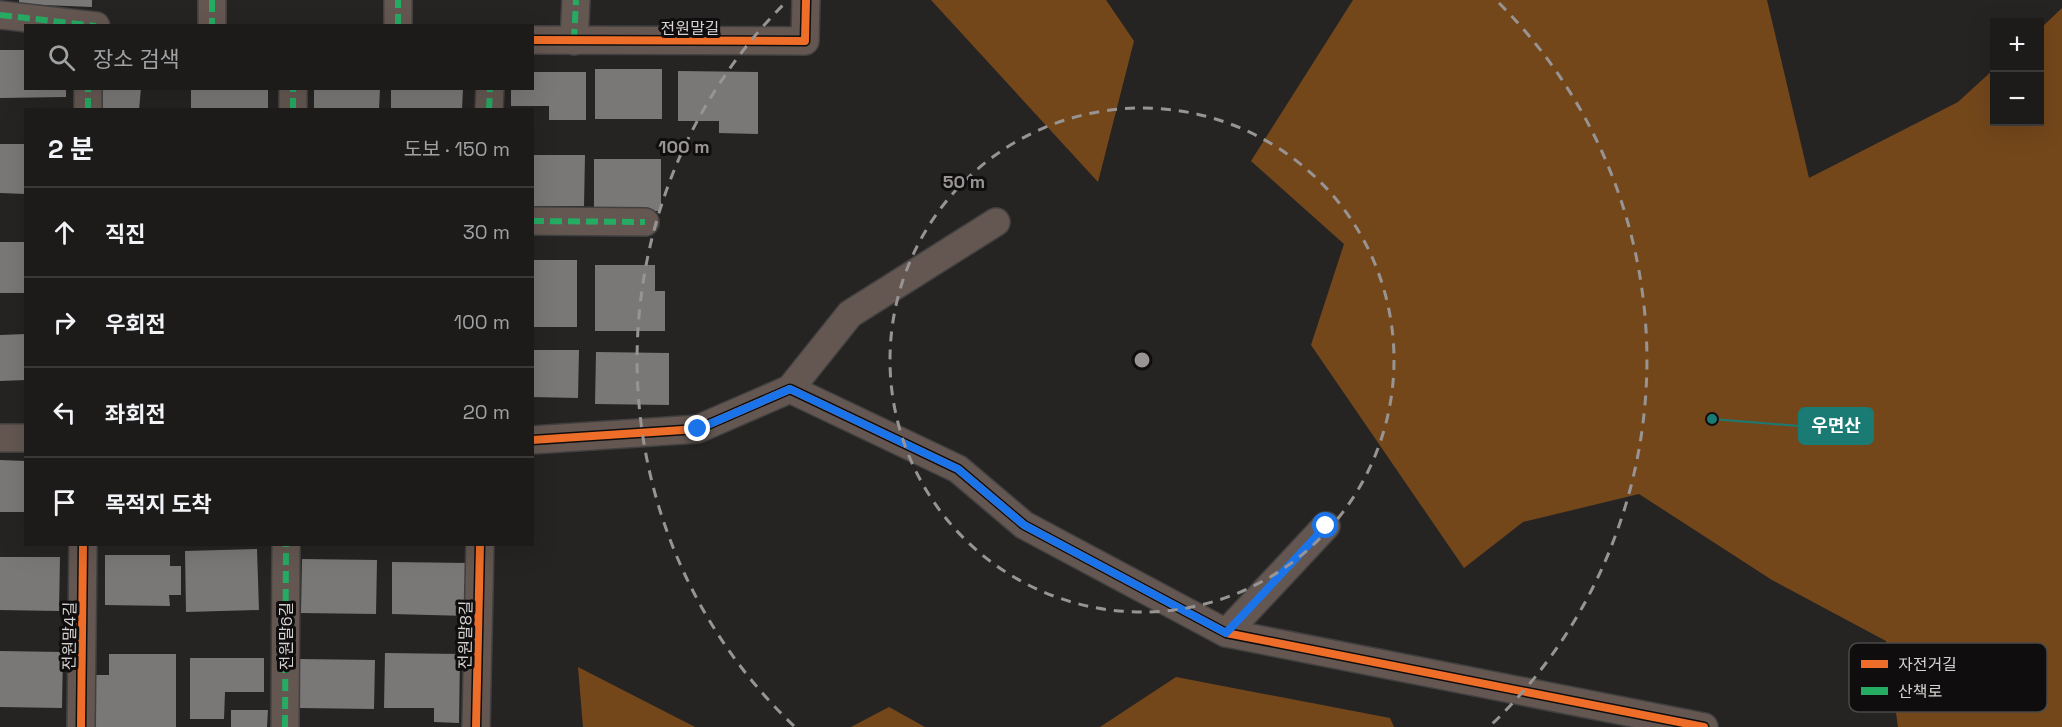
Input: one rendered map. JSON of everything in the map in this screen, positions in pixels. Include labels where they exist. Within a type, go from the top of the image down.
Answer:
[{"type":"street","points":[[212,0],[212,24]]},
{"type":"street","points":[[398,0],[398,24]]},
{"type":"street","points":[[574,41],[576,0]]},
{"type":"street","name":"전원말길","points":[[534,40],[805,41],[806,0]]},
{"type":"street","points":[[0,15],[80,24]]},
{"type":"street","points":[[88,90],[88,108]]},
{"type":"street","points":[[293,90],[293,108]]},
{"type":"street","points":[[489,108],[490,90]]},
{"type":"street","points":[[534,221],[645,222]]},
{"type":"street","points":[[534,440],[698,429],[790,389],[850,314],[996,222]]},
{"type":"street","points":[[790,389],[958,469],[1024,525],[1226,633],[1704,727]]},
{"type":"street","points":[[0,438],[24,438]]},
{"type":"street","points":[[1226,633],[1326,526]]},
{"type":"street","name":"전원말4길","points":[[81,727],[83,546]]},
{"type":"street","name":"전원말6길","points":[[285,727],[286,546]]},
{"type":"street","name":"전원말8길","points":[[476,727],[480,546]]},
{"type":"shaded area","points":[[931,0],[1106,0],[1134,41],[1098,182]]},
{"type":"shaded area","points":[[1353,0],[1767,0],[1809,178],[1958,102],[1990,73],[1990,126],[2044,126],[2044,25],[2062,8],[2062,727],[1898,727],[1896,712],[2047,712],[2047,643],[1886,643],[1772,580],[1639,494],[1523,522],[1464,568],[1311,345],[1344,244],[1251,161]]},
{"type":"shaded area","points":[[578,667],[695,727],[583,727]]},
{"type":"shaded area","points":[[1176,677],[1390,718],[1394,727],[1100,727]]},
{"type":"shaded area","points":[[889,707],[925,727],[851,727]]},
{"type":"building","points":[[19,0],[92,0],[92,7],[19,4]]},
{"type":"building","points":[[0,50],[24,50],[24,90],[66,90],[66,97],[0,98]]},
{"type":"building","points":[[595,69],[662,69],[662,119],[595,119]]},
{"type":"building","points":[[678,71],[758,72],[758,134],[719,133],[719,121],[678,121]]},
{"type":"building","points":[[534,72],[586,72],[586,120],[549,120],[549,106],[511,106],[511,90],[534,90]]},
{"type":"building","points":[[102,90],[141,90],[139,108],[101,108]]},
{"type":"building","points":[[191,90],[268,90],[268,108],[191,108]]},
{"type":"building","points":[[314,90],[380,90],[379,108],[314,108]]},
{"type":"building","points":[[391,90],[463,90],[462,108],[391,108]]},
{"type":"building","points":[[0,144],[24,144],[24,194],[0,193]]},
{"type":"building","points":[[534,155],[585,155],[584,206],[534,206]]},
{"type":"building","points":[[594,159],[661,159],[661,211],[594,211]]},
{"type":"building","points":[[0,242],[24,242],[24,293],[0,293]]},
{"type":"building","points":[[534,260],[577,260],[577,327],[534,327]]},
{"type":"building","points":[[595,265],[655,265],[655,291],[665,291],[665,331],[595,331]]},
{"type":"building","points":[[24,334],[24,380],[0,381],[0,335]]},
{"type":"building","points":[[534,350],[579,350],[578,398],[534,397]]},
{"type":"building","points":[[596,352],[669,353],[669,405],[595,404]]},
{"type":"building","points":[[0,460],[24,461],[24,512],[0,512]]},
{"type":"building","points":[[257,549],[259,610],[186,612],[185,551]]},
{"type":"building","points":[[105,555],[170,555],[170,566],[181,566],[181,595],[169,595],[170,606],[105,605]]},
{"type":"building","points":[[0,557],[60,557],[59,611],[0,610]]},
{"type":"building","points":[[302,559],[377,560],[376,614],[301,613]]},
{"type":"building","points":[[392,562],[469,563],[468,616],[392,614]]},
{"type":"building","points":[[0,651],[63,652],[62,708],[0,707]]},
{"type":"building","points":[[385,653],[460,654],[459,723],[434,722],[434,708],[384,708]]},
{"type":"building","points":[[109,654],[176,654],[176,727],[92,727],[92,675],[109,675]]},
{"type":"building","points":[[190,658],[264,658],[264,692],[225,692],[224,719],[190,719]]},
{"type":"building","points":[[300,659],[375,660],[374,709],[299,708]]},
{"type":"building","points":[[231,710],[268,710],[267,727],[231,727]]},
{"type":"marked path","points":[[212,0],[212,24]]},
{"type":"marked path","points":[[398,0],[398,24]]},
{"type":"marked path","points":[[574,41],[576,0]]},
{"type":"marked path","points":[[0,15],[79,24]]},
{"type":"marked path","points":[[88,90],[88,108]]},
{"type":"marked path","points":[[293,90],[293,108]]},
{"type":"marked path","points":[[489,108],[490,90]]},
{"type":"marked path","points":[[534,221],[645,222]]},
{"type":"marked path","points":[[285,727],[286,546]]},
{"type":"cycle path","points":[[534,40],[805,41],[806,0]]},
{"type":"cycle path","points":[[534,440],[698,429],[790,389],[958,469],[1024,525],[1226,633],[1704,727]]},
{"type":"cycle path","points":[[81,727],[83,546]]},
{"type":"cycle path","points":[[476,727],[480,546]]},
{"type":"place","name":"우면산","points":[[1712,419]]},
{"type":"route","points":[[698,429],[790,389],[958,469],[1024,525],[1226,633],[1326,526]]}]
